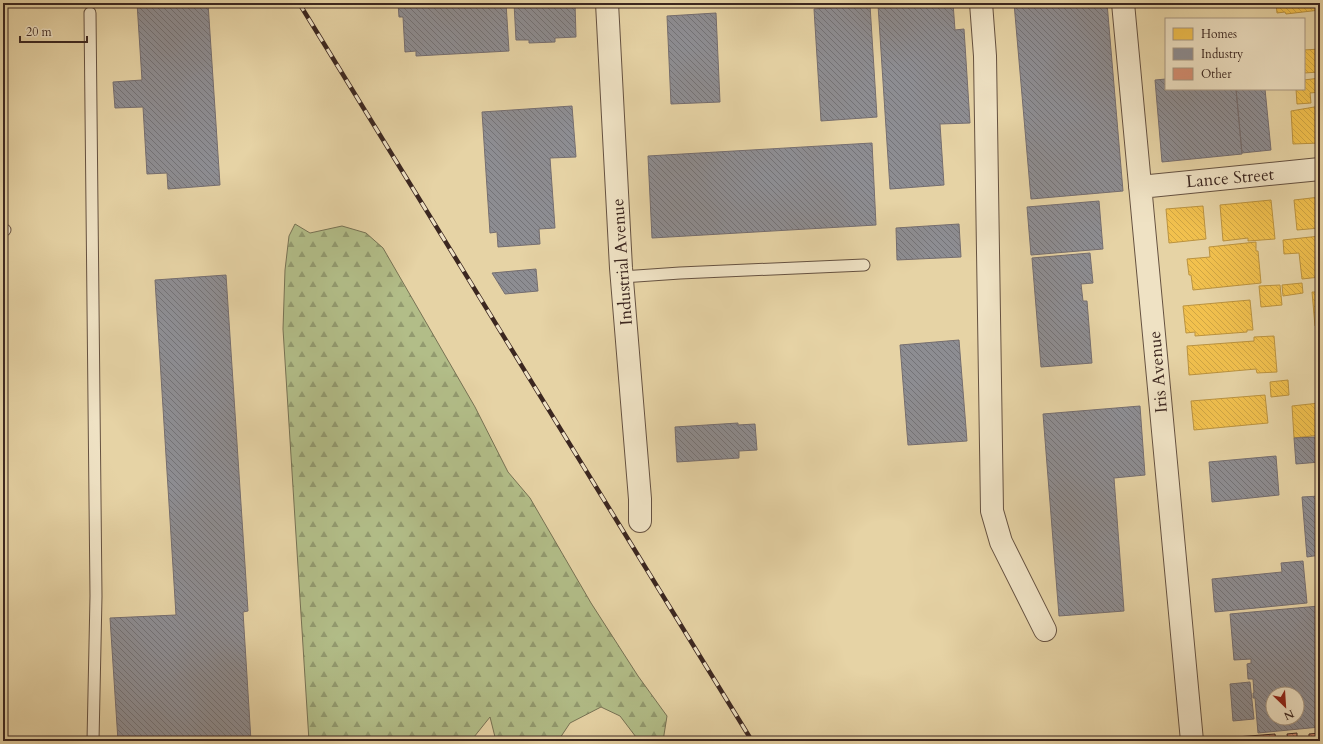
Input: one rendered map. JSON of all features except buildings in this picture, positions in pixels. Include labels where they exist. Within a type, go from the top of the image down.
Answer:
[{"type":"street","name":"Industrial Avenue","points":[[607,3],[622,278],[640,499],[640,521]]},
{"type":"street","points":[[981,3],[985,56],[992,511],[1000,542],[1045,630]]},
{"type":"street","name":"Iris Avenue","points":[[1124,3],[1192,741]]},
{"type":"street","name":"Lance Street","points":[[1140,187],[1320,170]]},
{"type":"lane","points":[[90,13],[96,596],[93,741]]},
{"type":"lane","points":[[622,278],[680,273],[864,265]]},
{"type":"green space","points":[[295,224],[310,233],[342,226],[366,233],[383,248],[475,407],[508,472],[530,498],[591,603],[638,676],[667,716],[663,741],[639,741],[620,716],[601,707],[570,723],[558,741],[496,741],[490,717],[474,737],[473,741],[309,741],[283,329],[285,270],[289,236]]},
{"type":"railway","points":[[299,3],[752,741]]}]
